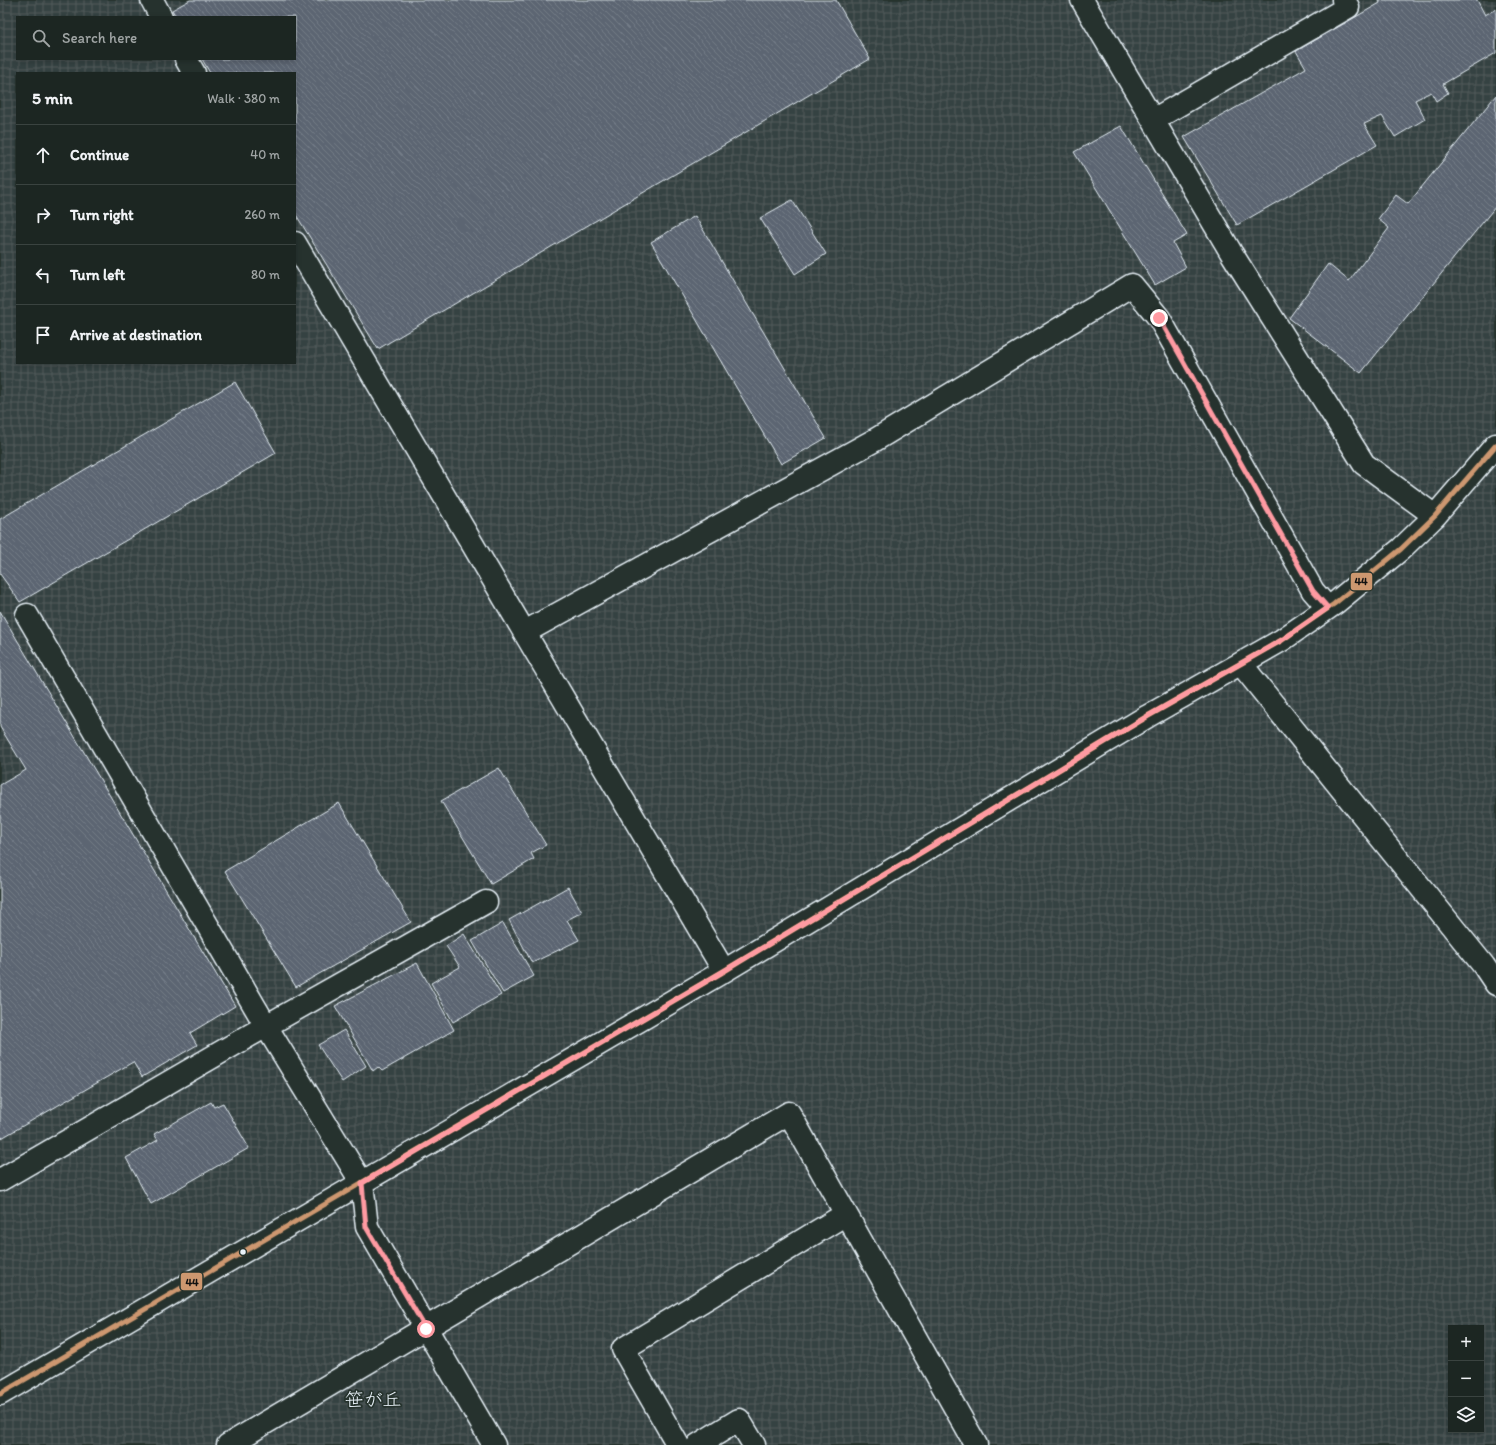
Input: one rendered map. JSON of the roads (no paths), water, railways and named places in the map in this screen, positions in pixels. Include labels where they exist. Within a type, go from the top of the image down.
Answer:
[{"type":"street","points":[[152,0],[160,16]]},
{"type":"street","points":[[1082,0],[1232,254],[1364,464],[1435,516]]},
{"type":"street","points":[[1153,120],[1348,7],[1343,0]]},
{"type":"street","points":[[187,60],[193,72]]},
{"type":"street","points":[[296,245],[724,971]]},
{"type":"street","points":[[525,632],[875,440],[1132,285],[1159,318],[1313,591],[1328,608]]},
{"type":"street","points":[[0,1394],[724,971],[1148,716],[1282,640],[1328,608],[1401,548],[1435,516],[1495,449]]},
{"type":"street","points":[[27,615],[266,1026],[362,1183],[366,1227],[494,1445]]},
{"type":"street","points":[[1241,664],[1479,960],[1496,984]]},
{"type":"street","points":[[0,1180],[266,1026],[486,902]]},
{"type":"street","points":[[228,1445],[790,1113],[976,1445]]},
{"type":"street","points":[[678,1445],[623,1349],[846,1214]]},
{"type":"street","points":[[698,1445],[739,1420],[754,1445]]},
{"type":"district","name":"笹が丘","points":[[373,1399]]}]
